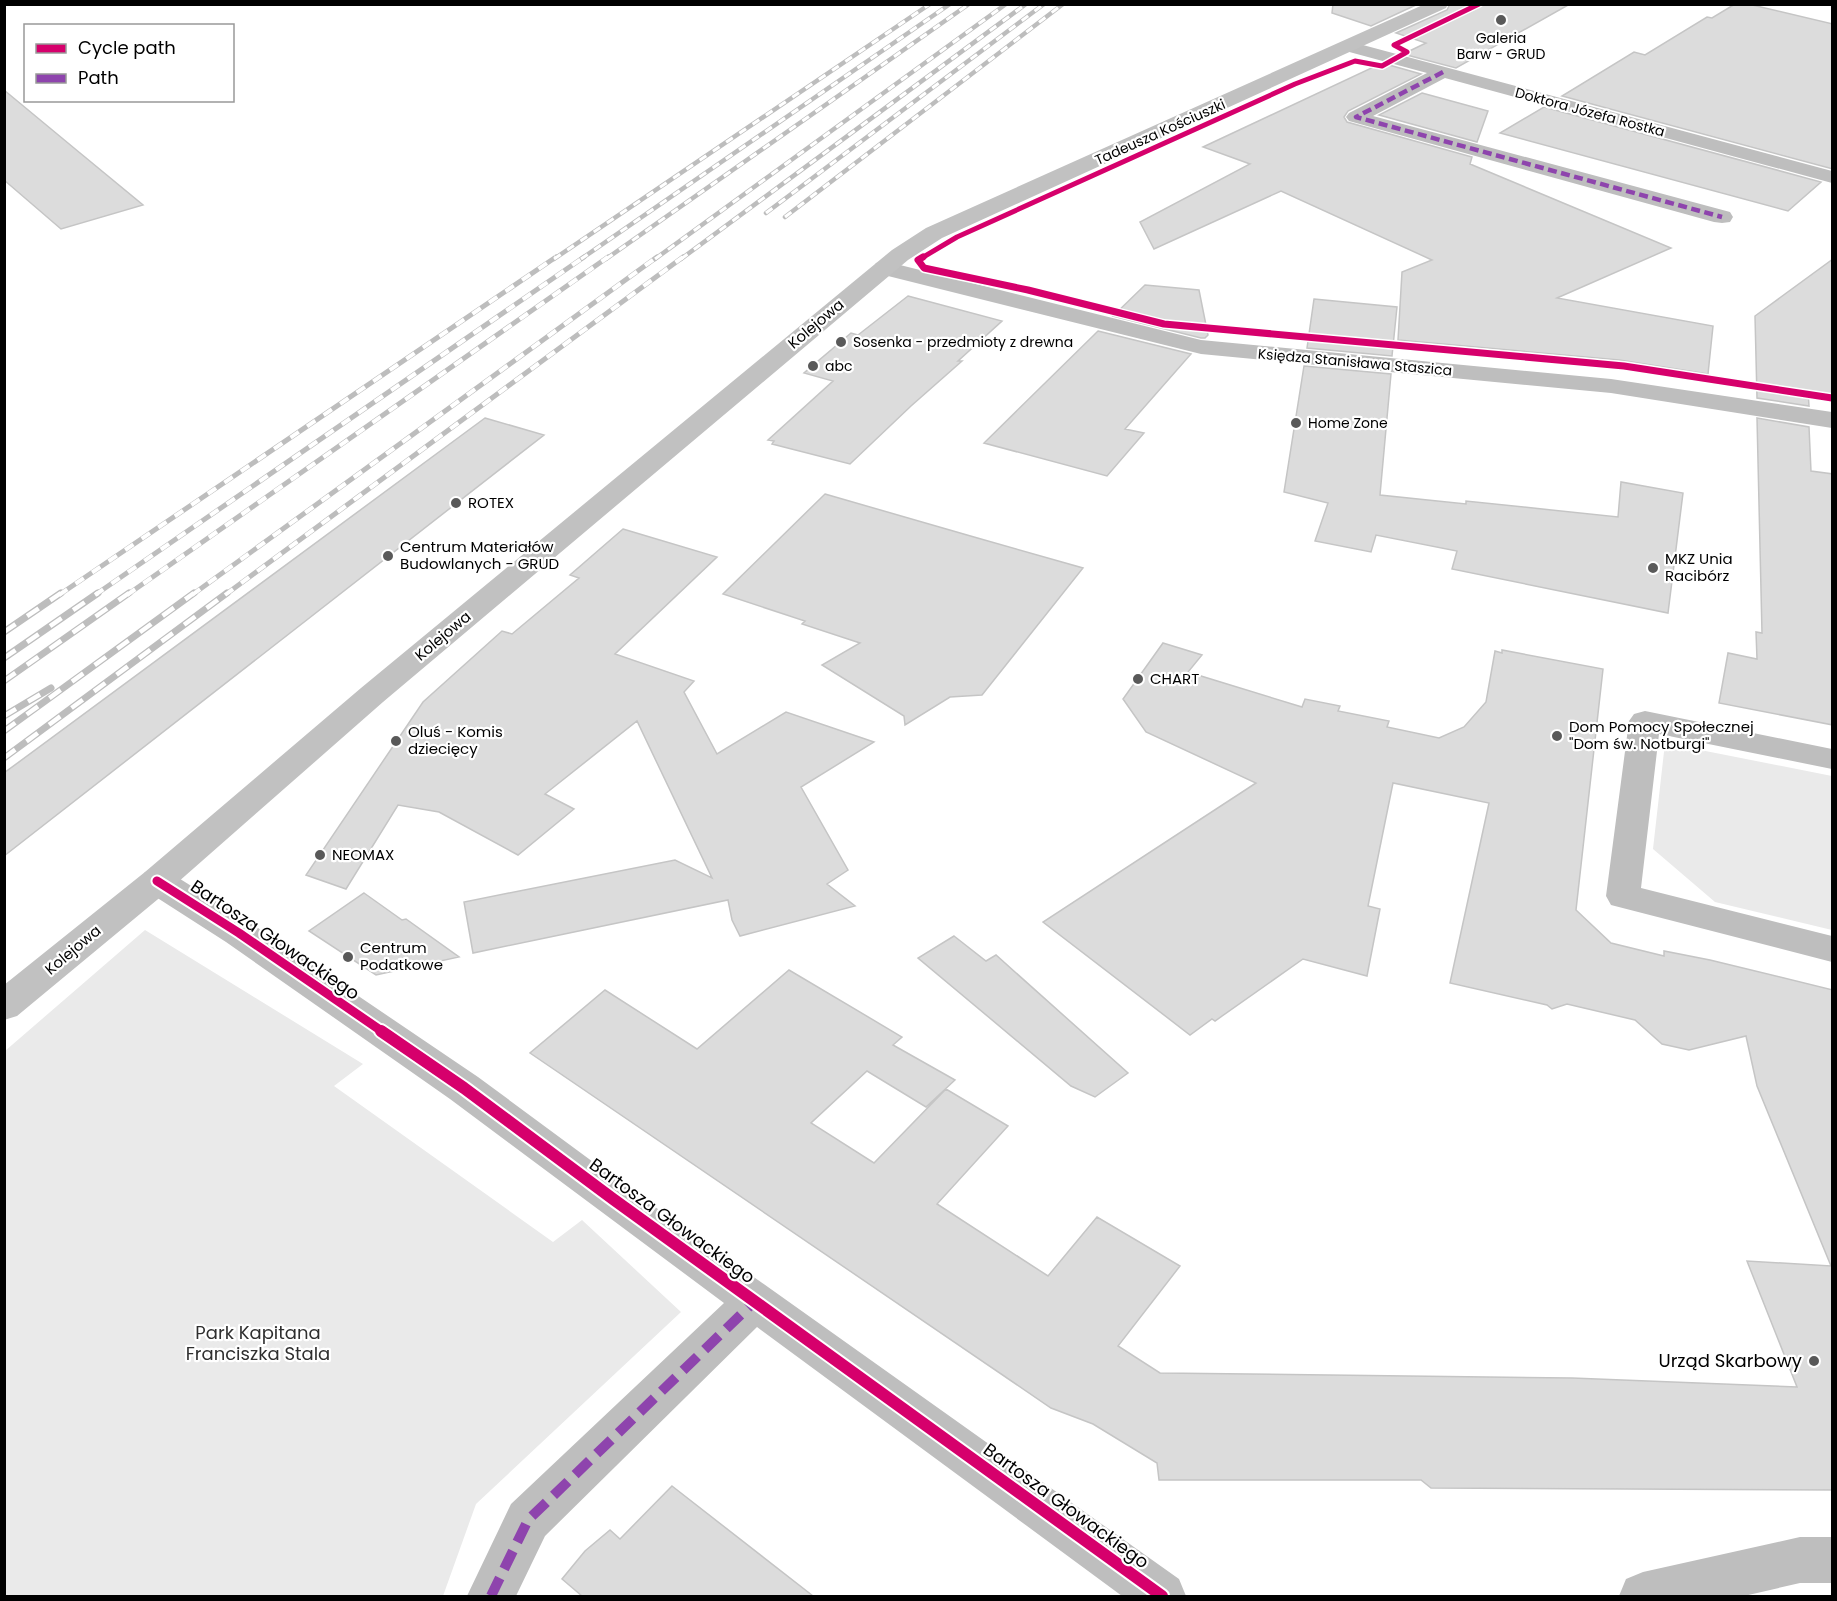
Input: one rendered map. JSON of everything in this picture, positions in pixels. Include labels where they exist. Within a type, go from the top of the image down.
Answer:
[{"type":"main road","name":"Tadeusza Kościuszki","points":[[884,268],[934,233],[1440,4]]},
{"type":"main road","name":"Kolejowa","points":[[4,1006],[157,881],[372,695],[884,268]]},
{"type":"street","name":"Doktora Józefa Rostka","points":[[1348,46],[1833,177]]},
{"type":"street","points":[[1443,72],[1356,117],[1722,217]]},
{"type":"street","name":"Księdza Stanisława Staszica","points":[[884,268],[1201,347],[1611,386],[1833,420]]},
{"type":"street","points":[[1833,759],[1644,721],[1623,896],[1833,949]]},
{"type":"street","name":"Bartosza Głowackiego","points":[[157,881],[249,940],[464,1088],[613,1199],[1162,1596]]},
{"type":"street","points":[[491,1596],[528,1520],[756,1301]]},
{"type":"street","points":[[1643,1596],[1800,1560],[1833,1560]]},
{"type":"green space","points":[[1665,743],[1832,776],[1832,930],[1715,902],[1653,849]]},
{"type":"green space","name":"Park Kapitana Franciszka Stala","points":[[145,930],[363,1064],[334,1086],[553,1242],[582,1220],[681,1312],[476,1504],[443,1596],[5,1596],[5,1051]]},
{"type":"building","points":[[1333,4],[1418,4],[1371,26],[1332,13]]},
{"type":"building","points":[[1450,4],[1570,4],[1456,68],[1403,54],[1426,43],[1396,33],[1447,10]]},
{"type":"building","points":[[1735,4],[1748,4],[1833,24],[1833,169],[1562,96],[1634,52],[1645,55],[1707,17],[1712,18]]},
{"type":"building","points":[[1382,63],[1421,74],[1348,111],[1344,117],[1347,122],[1472,157],[1470,164],[1671,248],[1557,298],[1713,326],[1708,374],[1619,360],[1398,340],[1402,272],[1432,260],[1281,191],[1154,249],[1140,222],[1250,164],[1203,147]]},
{"type":"building","points":[[4,90],[143,205],[61,229],[4,180]]},
{"type":"building","points":[[1422,93],[1488,111],[1477,142],[1379,115]]},
{"type":"building","points":[[1544,107],[1821,182],[1788,211],[1500,133]]},
{"type":"building","points":[[1833,259],[1833,395],[1808,391],[1809,406],[1757,398],[1755,316]]},
{"type":"building","points":[[1145,285],[1199,290],[1208,335],[1201,338],[1113,316]]},
{"type":"building","points":[[908,296],[1002,321],[850,464],[772,444],[774,441],[768,440],[833,381],[804,373],[851,333],[858,335]]},
{"type":"building","points":[[1314,299],[1397,307],[1392,356],[1307,348]]},
{"type":"building","points":[[1098,331],[1191,354],[1125,429],[1144,433],[1107,476],[984,443]]},
{"type":"building","points":[[1304,366],[1391,374],[1380,495],[1466,504],[1466,501],[1618,517],[1621,482],[1683,493],[1668,613],[1452,569],[1457,551],[1376,535],[1371,552],[1315,541],[1328,503],[1284,492]]},
{"type":"building","points":[[485,418],[544,435],[4,856],[4,773]]},
{"type":"building","points":[[1757,418],[1809,427],[1811,471],[1833,474],[1833,725],[1719,703],[1728,653],[1757,659],[1756,632],[1762,633]]},
{"type":"building","points":[[825,494],[1083,568],[982,695],[950,697],[905,725],[904,716],[822,665],[860,643],[802,624],[805,621],[723,594]]},
{"type":"building","points":[[623,529],[717,557],[615,654],[694,681],[684,692],[717,754],[786,712],[874,742],[801,787],[848,870],[827,884],[855,906],[740,936],[732,920],[728,900],[473,953],[464,902],[675,860],[712,878],[637,721],[545,794],[574,809],[518,855],[439,812],[398,805],[346,889],[306,875],[423,702],[502,631],[512,634],[579,578],[570,575]]},
{"type":"building","points":[[1163,643],[1202,655],[1188,672],[1302,707],[1305,699],[1340,706],[1338,711],[1389,721],[1387,727],[1439,738],[1464,727],[1486,702],[1495,651],[1502,653],[1502,650],[1603,669],[1576,910],[1611,943],[1664,956],[1664,951],[1710,960],[1833,990],[1833,1490],[1431,1488],[1421,1480],[1159,1480],[1157,1463],[1093,1424],[1051,1408],[530,1053],[605,990],[697,1049],[789,970],[902,1037],[893,1045],[955,1080],[926,1107],[867,1071],[811,1123],[874,1163],[946,1089],[1008,1126],[937,1204],[1048,1276],[1097,1217],[1180,1266],[1118,1346],[1160,1373],[1572,1378],[1797,1387],[1747,1261],[1831,1266],[1757,1086],[1746,1036],[1689,1050],[1662,1044],[1635,1020],[1567,1004],[1552,1009],[1547,1005],[1450,983],[1489,803],[1393,783],[1368,906],[1380,909],[1367,976],[1303,959],[1215,1021],[1212,1019],[1190,1035],[1043,922],[1256,783],[1146,732],[1123,699]]},
{"type":"building","points":[[364,893],[402,920],[406,919],[459,957],[376,975],[309,931]]},
{"type":"building","points":[[954,936],[986,961],[996,955],[1128,1073],[1095,1097],[1071,1086],[918,958]]},
{"type":"building","points":[[672,1486],[813,1596],[582,1596],[562,1579],[585,1551],[610,1530],[620,1539]]},
{"type":"railway","points":[[554,259],[930,4]]},
{"type":"railway","points":[[581,259],[950,4]]},
{"type":"railway","points":[[606,259],[969,4]]},
{"type":"railway","points":[[655,259],[1006,4]]},
{"type":"railway","points":[[681,259],[1026,4]]},
{"type":"railway","points":[[766,213],[1044,4]]},
{"type":"railway","points":[[785,217],[1063,4]]},
{"type":"railway","points":[[59,595],[556,257]]},
{"type":"railway","points":[[95,595],[584,257]]},
{"type":"railway","points":[[127,595],[608,257]]},
{"type":"railway","points":[[192,595],[657,257]]},
{"type":"railway","points":[[225,595],[683,257]]},
{"type":"railway","points":[[4,632],[61,593]]},
{"type":"railway","points":[[4,658],[98,593]]},
{"type":"railway","points":[[4,681],[129,593]]},
{"type":"railway","points":[[4,731],[194,593]]},
{"type":"railway","points":[[4,758],[227,593]]},
{"type":"railway","points":[[4,716],[51,688]]},
{"type":"marked path","points":[[1443,72],[1356,117],[1722,217]]},
{"type":"marked path","points":[[491,1596],[528,1520],[755,1301]]},
{"type":"cycle path","points":[[1407,52],[1394,45],[1479,4]]},
{"type":"cycle path","points":[[1407,52],[1382,66],[1355,61],[1295,84],[957,237],[918,260],[924,268],[1028,290],[1164,324],[1624,366],[1832,398]]},
{"type":"cycle path","points":[[157,881],[239,933],[464,1088],[613,1199],[1162,1596]]},
{"type":"place","name":"Galeria Barw - GRUD","points":[[1501,20]]},
{"type":"place","name":"Sosenka - przedmioty z drewna","points":[[841,342]]},
{"type":"place","name":"abc","points":[[813,366]]},
{"type":"place","name":"Home Zone","points":[[1296,423]]},
{"type":"place","name":"ROTEX","points":[[456,503]]},
{"type":"place","name":"Centrum Materiałów Budowlanych - GRUD","points":[[388,556]]},
{"type":"place","name":"MKZ Unia Racibórz","points":[[1653,568]]},
{"type":"place","name":"CHART","points":[[1138,679]]},
{"type":"place","name":"Dom Pomocy Społecznej \"Dom św. Notburgi\"","points":[[1557,736]]},
{"type":"place","name":"Oluś - Komis dziecięcy","points":[[396,741]]},
{"type":"place","name":"NEOMAX","points":[[320,855]]},
{"type":"place","name":"Centrum Podatkowe","points":[[348,957]]},
{"type":"place","name":"Urząd Skarbowy","points":[[1814,1361]]}]
